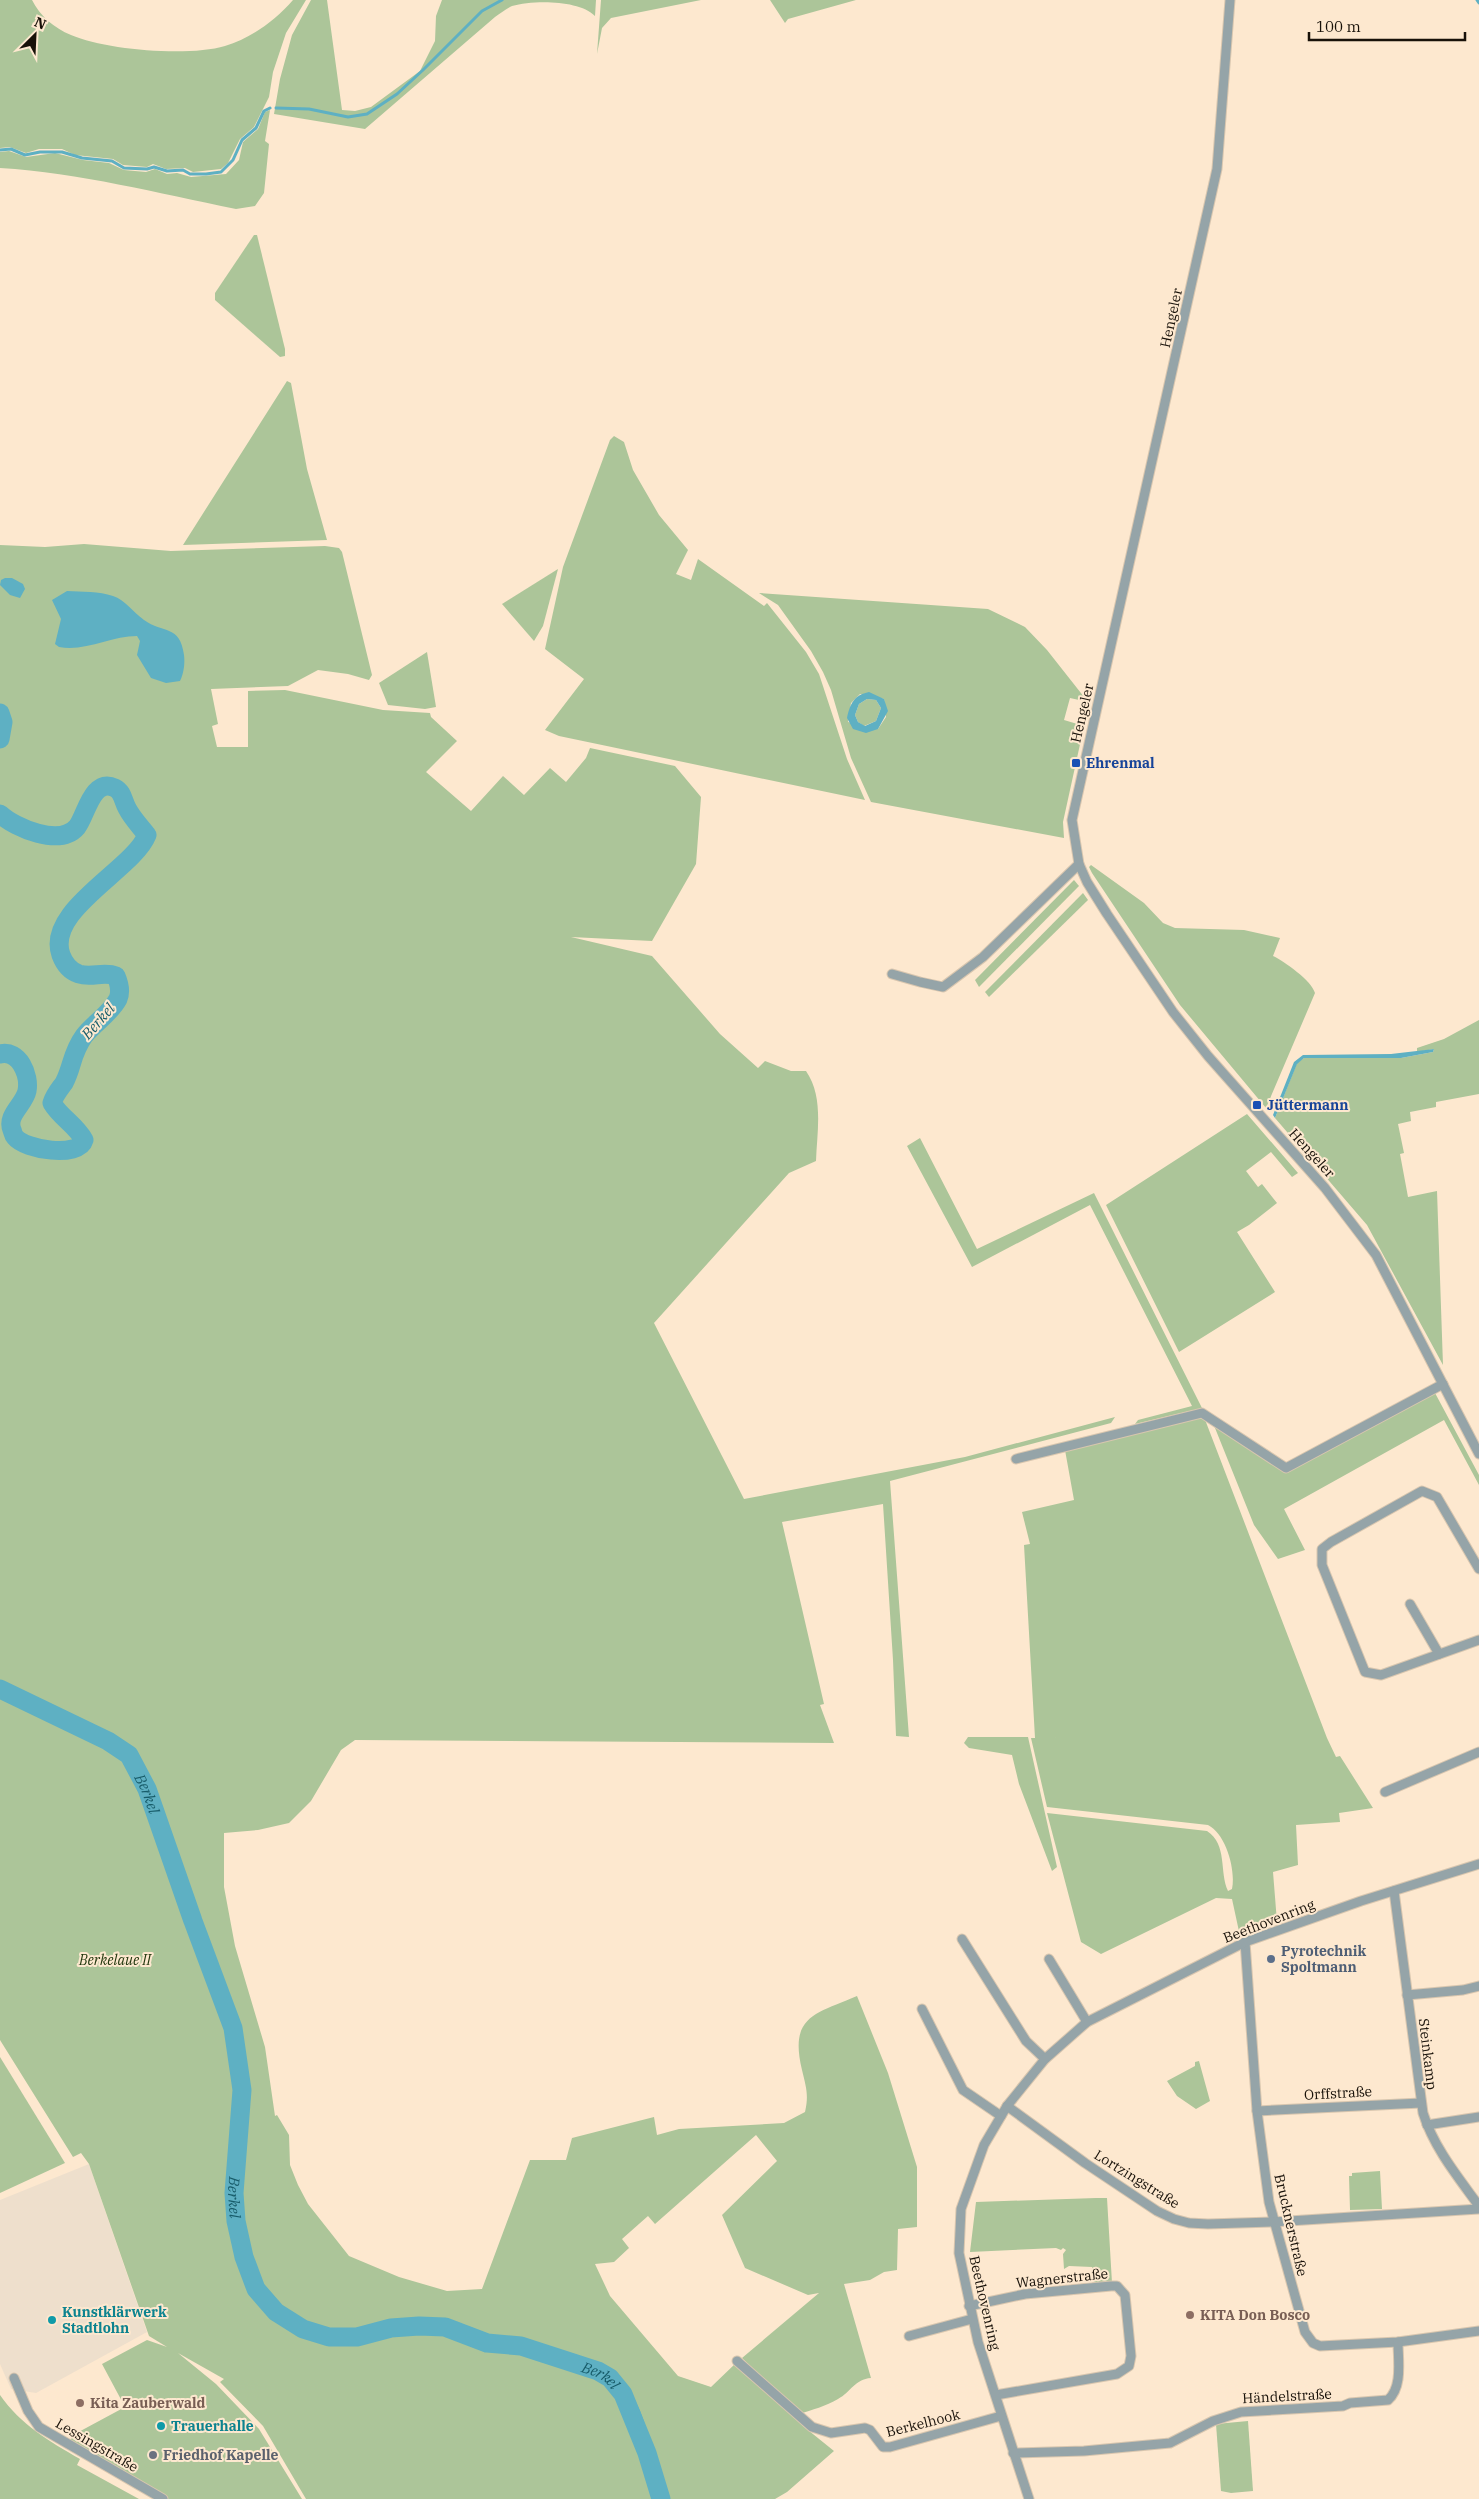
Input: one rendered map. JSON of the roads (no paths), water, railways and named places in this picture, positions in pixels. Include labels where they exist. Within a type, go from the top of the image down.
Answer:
[{"type":"street","name":"Hengeler","points":[[1230,0],[1217,170],[1072,820],[1079,864],[1087,882],[1107,914],[1179,1020],[1208,1056],[1352,1221],[1376,1255],[1479,1454]]},
{"type":"street","points":[[892,974],[943,987],[984,957],[1079,864]]},
{"type":"street","points":[[1016,1459],[1202,1413],[1286,1468],[1443,1384]]},
{"type":"street","points":[[1479,1569],[1437,1497],[1422,1491],[1331,1542],[1322,1549],[1322,1565],[1365,1672],[1381,1675],[1479,1640]]},
{"type":"street","points":[[1410,1604],[1439,1654]]},
{"type":"street","points":[[1386,1792],[1479,1752]]},
{"type":"street","name":"Beethovenring","points":[[1029,2499],[1001,2416],[972,2319],[959,2253],[960,2215],[984,2145],[1007,2106],[1045,2060],[1087,2022],[1245,1942],[1479,1864]]},
{"type":"street","name":"Steinkamp","points":[[1394,1891],[1420,2103],[1426,2125],[1447,2162],[1479,2207]]},
{"type":"street","points":[[962,1939],[1026,2042],[1045,2060]]},
{"type":"street","name":"Brucknerstraße","points":[[1245,1942],[1257,2111],[1274,2222],[1301,2325],[1312,2343],[1320,2346],[1398,2342],[1479,2331]]},
{"type":"street","points":[[1050,1959],[1087,2022]]},
{"type":"street","points":[[1407,1995],[1463,1990],[1479,1986]]},
{"type":"street","points":[[922,2009],[963,2090],[1001,2116]]},
{"type":"street","name":"Orffstraße","points":[[1257,2111],[1420,2103]]},
{"type":"street","name":"Lortzingstraße","points":[[1007,2106],[1114,2183],[1174,2219],[1208,2224],[1274,2222],[1479,2207]]},
{"type":"street","points":[[1426,2125],[1479,2117]]},
{"type":"street","name":"Wagnerstraße","points":[[969,2306],[1025,2294],[1112,2286],[1117,2286],[1124,2295],[1131,2356],[1128,2366],[1117,2374],[996,2396]]},
{"type":"street","points":[[909,2336],[972,2319]]},
{"type":"street","name":"Händelstraße","points":[[1013,2453],[1084,2450],[1170,2443],[1213,2421],[1241,2412],[1343,2406],[1350,2403],[1388,2400],[1395,2391],[1397,2383],[1398,2342]]},
{"type":"street","name":"Berkelhook","points":[[737,2361],[812,2427],[831,2433],[865,2428],[870,2430],[883,2447],[890,2447],[1001,2416]]},
{"type":"street","name":"Lessingstraße","points":[[14,2378],[28,2412],[39,2427],[162,2499]]},
{"type":"water","points":[[12,578],[23,584],[25,589],[20,598],[10,595],[0,585],[1,580]]},
{"type":"water","points":[[67,591],[108,594],[125,603],[144,620],[175,634],[182,645],[184,655],[184,668],[180,681],[166,683],[151,678],[137,655],[140,641],[137,636],[117,638],[88,646],[69,648],[59,647],[55,644],[61,619],[52,600]]},
{"type":"water","points":[[869,692],[884,699],[888,711],[878,729],[866,733],[853,729],[847,718],[856,698]],"holes":[[[867,699],[876,700],[881,708],[876,721],[865,726],[858,722],[855,715],[859,704]]]},
{"type":"water","points":[[1434,1049],[1433,1052],[1401,1058],[1304,1058],[1297,1064],[1275,1118],[1273,1115],[1294,1062],[1303,1055],[1391,1054]]},
{"type":"water","name":"Berkel","points":[[613,2375],[634,2398],[642,2415],[651,2444],[638,2448],[617,2399],[606,2384]]},
{"type":"water","points":[[653,2450],[669,2499],[654,2499],[641,2454]]},
{"type":"waterway","points":[[276,108],[309,109],[348,117],[367,114],[397,94],[482,11],[502,0]]},
{"type":"waterway","points":[[0,150],[11,149],[25,155],[40,152],[62,152],[82,158],[112,161],[124,168],[147,169],[154,167],[167,171],[183,170],[190,174],[221,172],[233,160],[242,140],[256,128],[264,111],[270,108]]},
{"type":"waterway","name":"Berkel","points":[[0,713],[3,722],[0,739]]},
{"type":"waterway","name":"Berkel","points":[[0,814],[26,830],[49,835],[69,833],[77,827],[95,793],[107,786],[115,788],[120,792],[129,812],[147,835],[139,848],[77,906],[66,922],[60,938],[61,955],[70,969],[84,975],[107,974],[116,976],[119,988],[119,996],[115,1004],[88,1031],[80,1042],[67,1077],[52,1103],[59,1113],[81,1135],[84,1140],[80,1146],[73,1149],[51,1150],[29,1145],[15,1137],[11,1120],[27,1091],[27,1078],[18,1059],[7,1053],[0,1054]]},
{"type":"waterway","name":"Berkel","points":[[0,1689],[108,1741],[129,1755],[147,1789],[233,2028],[242,2090],[234,2193],[236,2221],[244,2257],[256,2289],[276,2312],[303,2329],[329,2337],[357,2337],[391,2328],[445,2327],[487,2343],[521,2346],[598,2371],[610,2378],[623,2394],[647,2453],[661,2499]]},
{"type":"place","name":"Ehrenmal","points":[[1076,763]]},
{"type":"place","name":"Jüttermann","points":[[1257,1105]]},
{"type":"place","name":"Pyrotechnik Spoltmann","points":[[1271,1959]]},
{"type":"place","name":"KITA Don Bosco","points":[[1190,2315]]},
{"type":"place","name":"Kunstklärwerk Stadtlohn","points":[[52,2320]]},
{"type":"place","name":"Kita Zauberwald","points":[[80,2403]]},
{"type":"place","name":"Trauerhalle","points":[[161,2426]]},
{"type":"place","name":"Friedhof Kapelle","points":[[153,2455]]},
{"type":"park label","name":"Berkelaue II","points":[[115,1960]]}]
